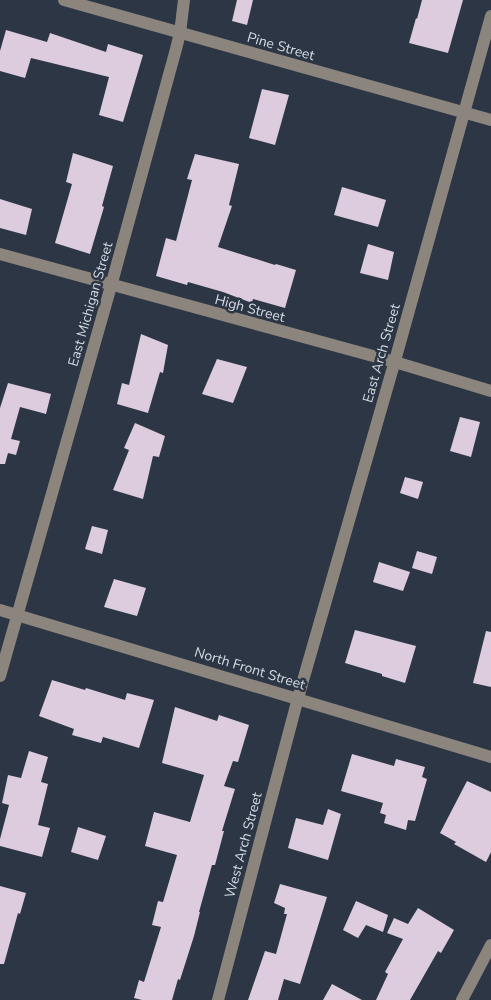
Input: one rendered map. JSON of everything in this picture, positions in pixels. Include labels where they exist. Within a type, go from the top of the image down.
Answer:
[{"type":"street","name":"Pine Street","points":[[64,0],[491,120]]},
{"type":"street","name":"East Michigan Street","points":[[0,676],[111,286],[180,33],[184,0]]},
{"type":"street","name":"East Arch Street","points":[[298,698],[395,362],[491,16]]},
{"type":"street","name":"High Street","points":[[0,254],[111,286],[395,362],[491,391]]},
{"type":"street","name":"North Front Street","points":[[0,610],[491,757]]},
{"type":"street","name":"West Arch Street","points":[[218,1000],[298,698]]},
{"type":"street","points":[[462,1000],[491,945]]},
{"type":"building","points":[[237,0],[253,0],[247,25],[232,21]]},
{"type":"building","points":[[422,0],[463,0],[448,53],[409,43]]},
{"type":"building","points":[[6,30],[47,42],[50,33],[106,52],[108,44],[143,55],[123,122],[99,115],[109,77],[31,58],[25,78],[0,71],[0,51]]},
{"type":"building","points":[[262,89],[289,95],[275,145],[249,138]]},
{"type":"building","points":[[73,153],[113,166],[102,206],[104,207],[90,254],[55,243],[72,184],[66,182]]},
{"type":"building","points":[[195,154],[239,164],[229,205],[232,206],[218,247],[296,270],[285,308],[253,299],[252,303],[188,282],[187,285],[156,276],[166,238],[176,241],[192,180],[187,179]]},
{"type":"building","points":[[342,187],[386,200],[378,227],[334,215]]},
{"type":"building","points":[[0,199],[32,209],[26,235],[0,228]]},
{"type":"building","points":[[368,244],[394,252],[388,280],[360,273]]},
{"type":"building","points":[[141,334],[168,345],[163,373],[160,372],[148,413],[117,404],[122,383],[129,385]]},
{"type":"building","points":[[217,359],[247,367],[233,403],[202,394]]},
{"type":"building","points":[[8,383],[51,394],[46,414],[20,407],[11,439],[20,441],[16,455],[8,453],[5,464],[0,464],[0,408]]},
{"type":"building","points":[[460,417],[480,422],[471,457],[450,451]]},
{"type":"building","points":[[135,423],[165,436],[159,457],[153,456],[143,499],[113,490],[129,450],[124,448]]},
{"type":"building","points":[[405,477],[423,482],[418,499],[400,493]]},
{"type":"building","points":[[92,526],[108,530],[102,554],[85,549]]},
{"type":"building","points":[[417,551],[437,557],[432,574],[412,568]]},
{"type":"building","points":[[379,562],[410,572],[403,591],[373,582]]},
{"type":"building","points":[[114,579],[146,588],[137,616],[104,607]]},
{"type":"building","points":[[355,630],[416,646],[405,683],[345,663]]},
{"type":"building","points":[[486,631],[491,632],[491,687],[473,683]]},
{"type":"building","points":[[52,680],[125,700],[127,693],[154,700],[139,748],[103,737],[101,743],[72,735],[74,729],[39,716]]},
{"type":"building","points":[[175,707],[217,721],[219,715],[249,725],[238,762],[233,761],[224,786],[235,789],[222,831],[224,831],[215,865],[212,865],[194,936],[180,980],[178,979],[172,1000],[142,1000],[134,998],[139,980],[144,982],[161,927],[152,925],[158,901],[163,902],[177,855],[145,846],[154,812],[190,822],[204,775],[162,763]]},
{"type":"building","points":[[29,751],[48,757],[41,782],[48,784],[38,825],[50,828],[42,857],[0,846],[0,839],[9,805],[2,803],[8,775],[21,778]]},
{"type":"building","points":[[352,754],[394,766],[396,759],[425,767],[422,777],[427,779],[415,821],[408,820],[406,830],[384,823],[386,815],[380,813],[383,803],[341,791]]},
{"type":"building","points":[[467,781],[491,792],[491,852],[486,862],[454,844],[456,842],[440,833]]},
{"type":"building","points":[[328,809],[341,814],[328,860],[288,848],[296,818],[323,825]]},
{"type":"building","points":[[78,827],[106,836],[98,860],[71,852]]},
{"type":"building","points":[[280,884],[327,897],[300,984],[284,979],[278,1000],[248,1000],[265,951],[276,954],[287,914],[284,914],[285,908],[274,903]]},
{"type":"building","points":[[0,886],[26,893],[20,914],[18,913],[4,964],[0,964]]},
{"type":"building","points":[[356,901],[388,915],[383,932],[366,925],[358,938],[343,930]]},
{"type":"building","points":[[418,908],[454,930],[441,953],[438,951],[410,1000],[376,1000],[388,974],[385,972],[403,939],[387,933],[394,918],[408,924]]},
{"type":"building","points":[[332,984],[362,1000],[323,1000]]}]
